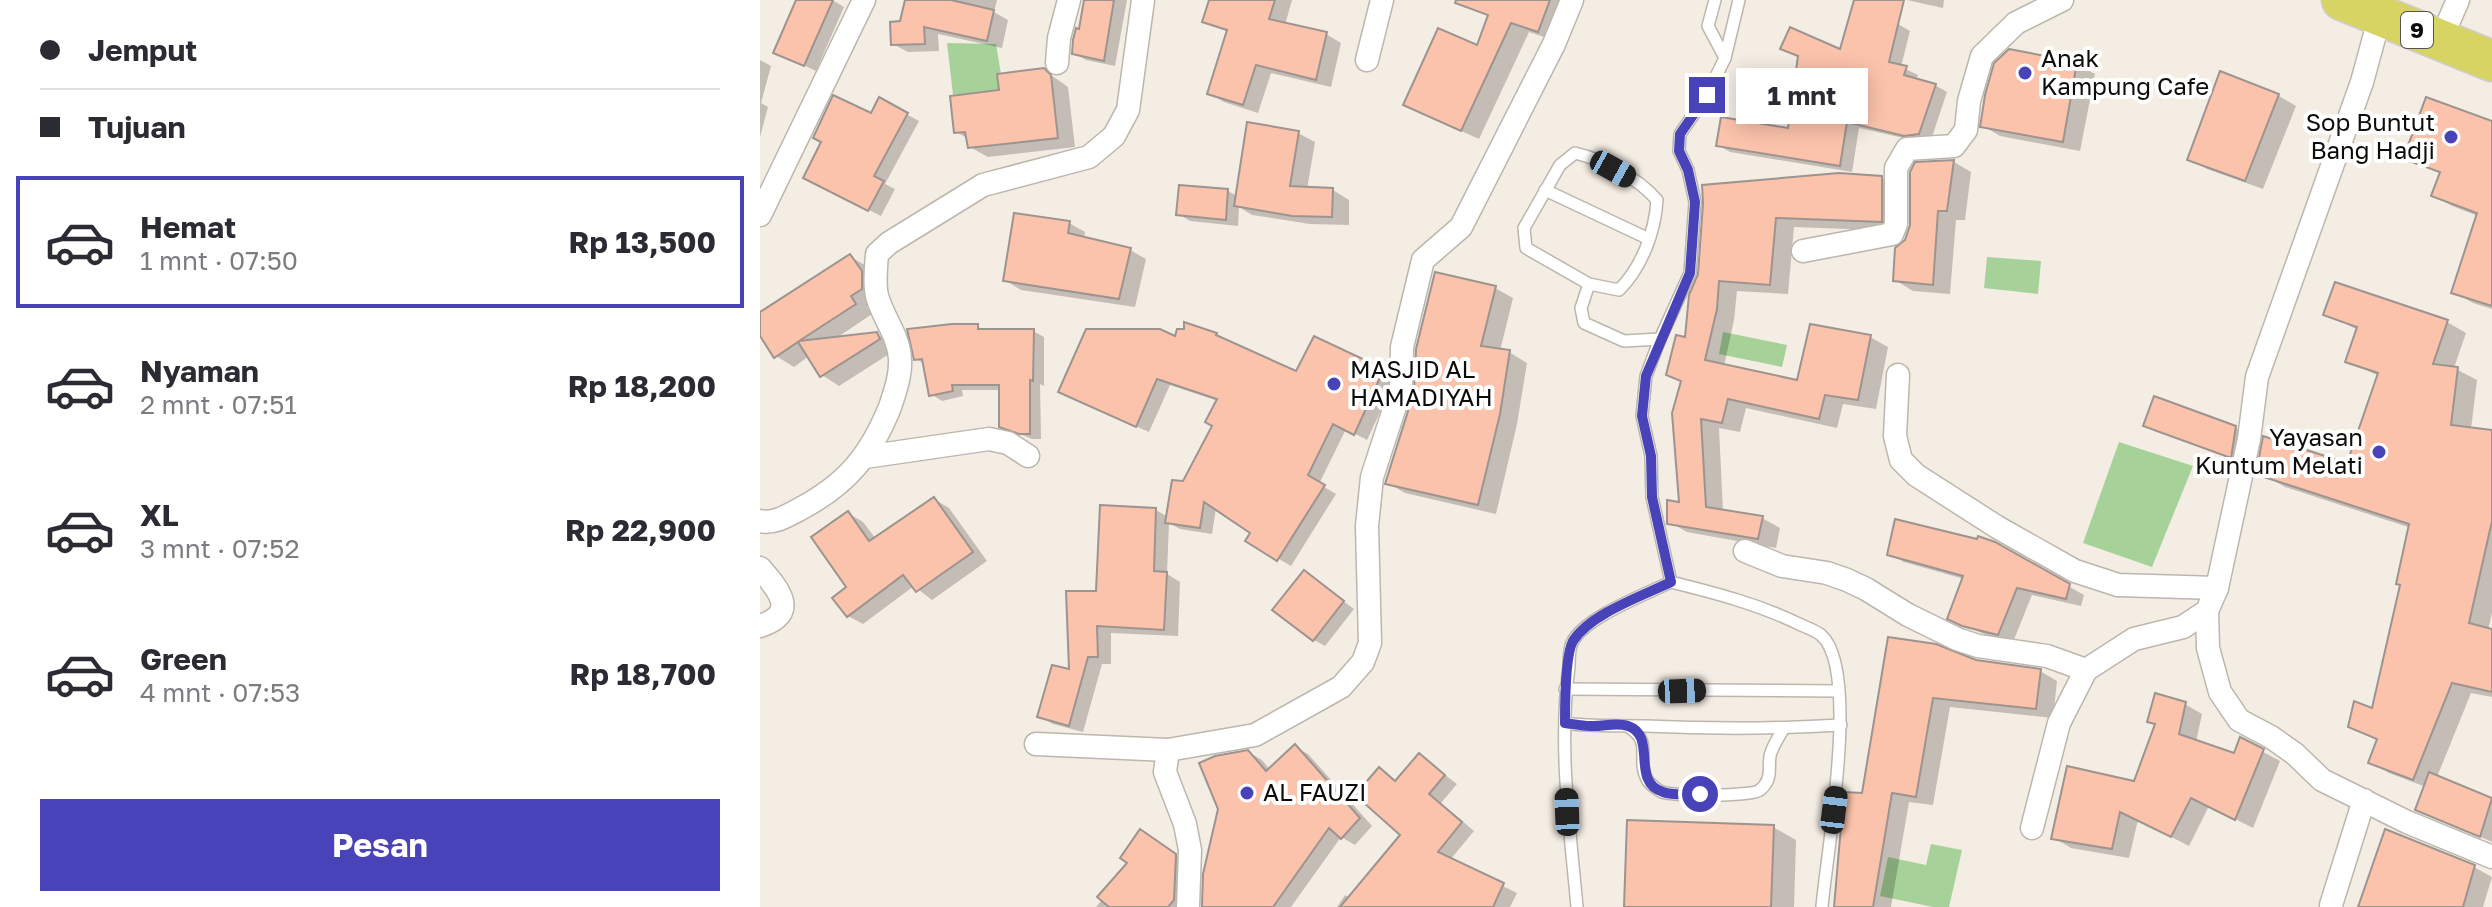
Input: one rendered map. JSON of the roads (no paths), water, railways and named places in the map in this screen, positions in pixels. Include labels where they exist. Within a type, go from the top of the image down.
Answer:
[{"type":"highway","name":"9","points":[[2342,0],[2492,61]]},
{"type":"street","points":[[760,215],[864,0]]},
{"type":"street","points":[[1057,63],[1059,38],[1069,0]]},
{"type":"street","points":[[760,521],[768,523],[785,517],[823,497],[865,457],[894,396],[900,358],[895,336],[877,296],[877,254],[889,243],[983,185],[1089,157],[1114,136],[1128,110],[1143,0]]},
{"type":"street","points":[[1367,60],[1382,0]]},
{"type":"street","points":[[1036,744],[1168,750],[1255,735],[1341,687],[1363,662],[1370,643],[1367,526],[1372,477],[1401,388],[1402,347],[1423,260],[1461,227],[1554,44],[1572,0]]},
{"type":"street","points":[[1803,251],[1892,234],[1896,224],[1896,168],[1907,149],[1954,146],[1966,130],[1969,101],[1982,56],[2016,23],[2062,0]]},
{"type":"street","points":[[2441,39],[2458,0]]},
{"type":"street","points":[[2380,16],[2362,82],[2257,377],[2249,439],[2217,588],[2207,611],[2208,648],[2220,692],[2239,720],[2295,754],[2322,780],[2407,822],[2492,857]]},
{"type":"street","points":[[1898,375],[1895,436],[1901,460],[1916,475],[1997,527],[2075,571],[2118,585],[2217,588]]},
{"type":"street","points":[[865,457],[989,439],[1008,443],[1028,456]]},
{"type":"street","points":[[1745,551],[1782,566],[1827,573],[1847,580],[1957,639],[1978,646],[2038,654],[2086,670]]},
{"type":"street","points":[[760,568],[781,593],[783,600],[783,609],[778,617],[760,626]]},
{"type":"street","points":[[2032,828],[2059,723],[2086,670],[2134,639],[2183,627],[2207,611]]},
{"type":"street","points":[[1168,750],[1165,772],[1185,824],[1190,850],[1188,907]]},
{"type":"street","points":[[2331,905],[2364,800]]},
{"type":"lane","points":[[1715,0],[1708,26],[1725,58]]},
{"type":"lane","points":[[1671,582],[1652,497],[1651,456],[1642,416],[1646,376],[1690,273],[1695,202],[1688,170],[1679,151],[1680,134],[1707,95],[1725,58],[1739,0]]},
{"type":"lane","points":[[1575,153],[1590,157],[1646,187],[1657,200],[1656,217],[1649,239],[1632,277],[1619,290],[1589,284],[1526,248],[1524,228],[1545,190],[1560,165],[1575,153]]},
{"type":"lane","points":[[1545,190],[1649,239]]},
{"type":"lane","points":[[1589,284],[1581,308],[1584,323],[1624,341],[1660,339]]},
{"type":"lane","points":[[1577,907],[1567,812],[1565,723],[1565,689],[1572,642],[1593,620],[1671,582],[1769,609],[1822,636],[1834,660],[1841,725],[1822,907]]},
{"type":"lane","points":[[1565,689],[1837,691]]},
{"type":"lane","points":[[1565,723],[1591,726],[1784,728],[1841,725]]},
{"type":"lane","points":[[1627,726],[1639,733],[1644,744],[1642,755],[1648,780],[1661,792],[1746,795],[1760,790],[1771,774],[1770,755],[1784,728]]},
{"type":"place","name":"Anak Kampung Cafe","points":[[2025,73]]},
{"type":"place","name":"Sop Buntut Bang Hadji","points":[[2451,137]]},
{"type":"place","name":"MASJID AL HAMADIYAH","points":[[1334,384]]},
{"type":"place","name":"Yayasan Kuntum Melati","points":[[2379,452]]},
{"type":"place","name":"AL FAUZI","points":[[1247,793]]}]
